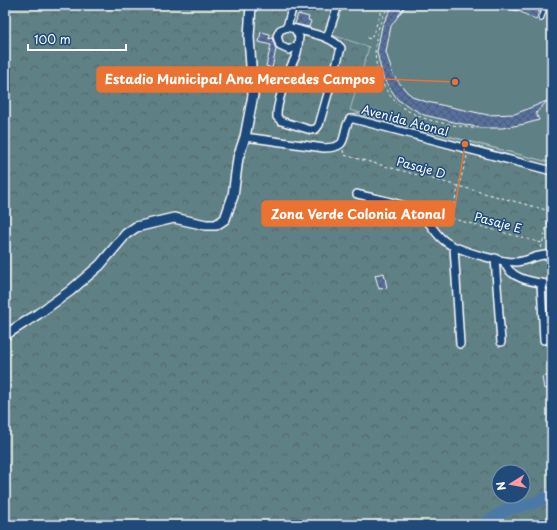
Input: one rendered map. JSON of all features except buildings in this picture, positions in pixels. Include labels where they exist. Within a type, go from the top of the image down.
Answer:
[{"type":"street","points":[[5,335],[70,291],[100,265],[126,234],[136,227],[174,218],[206,225],[216,225],[222,221],[231,206],[238,158],[245,137],[253,96],[249,37],[252,5]]},
{"type":"street","points":[[287,27],[293,5]]},
{"type":"street","points":[[327,38],[338,5]]},
{"type":"street","points":[[289,50],[282,48],[277,40],[280,30],[287,27],[295,29],[327,38],[338,44],[341,48],[341,54],[319,125],[316,129],[311,130],[281,121],[278,117],[278,107],[293,62],[298,54],[298,32],[295,29]]},
{"type":"street","points":[[289,50],[312,34]]},
{"type":"street","points":[[289,50],[293,62]]},
{"type":"street","name":"Avenida Atonal","points":[[340,146],[350,119],[354,119],[552,171]]},
{"type":"street","points":[[245,137],[324,148],[340,146]]},
{"type":"street","points":[[357,194],[413,209],[424,217],[437,236],[454,247],[504,261],[516,262],[549,254]]},
{"type":"street","points":[[454,247],[460,344]]},
{"type":"street","points":[[495,258],[501,342]]},
{"type":"street","points":[[504,261],[510,273],[552,286]]},
{"type":"street","points":[[540,283],[544,340]]},
{"type":"lane","points":[[540,19],[546,5]]},
{"type":"path","points":[[367,38],[371,40],[384,5]]},
{"type":"path","points":[[390,5],[379,26],[375,46],[377,69],[385,88],[398,104],[412,113],[433,120],[477,129]]},
{"type":"path","name":"Pasaje D","points":[[340,146],[343,148],[344,155],[550,211]]},
{"type":"path","points":[[458,187],[468,149]]},
{"type":"path","name":"Pasaje E","points":[[458,187],[450,218],[542,243],[549,216]]},
{"type":"path","points":[[552,206],[549,216],[552,216]]},
{"type":"green space","points":[[5,5],[552,5],[552,525],[5,525]]},
{"type":"green space","points":[[342,5],[552,5],[552,163],[350,110],[369,47],[332,35]]},
{"type":"green space","points":[[356,113],[552,163],[552,168],[354,119]]},
{"type":"waterway","points":[[483,525],[506,510],[533,503],[552,495]]},
{"type":"place","name":"Estadio Municipal Ana Mercedes Campos","points":[[455,82]]},
{"type":"place","name":"Zona Verde Colonia Atonal","points":[[465,144]]}]
